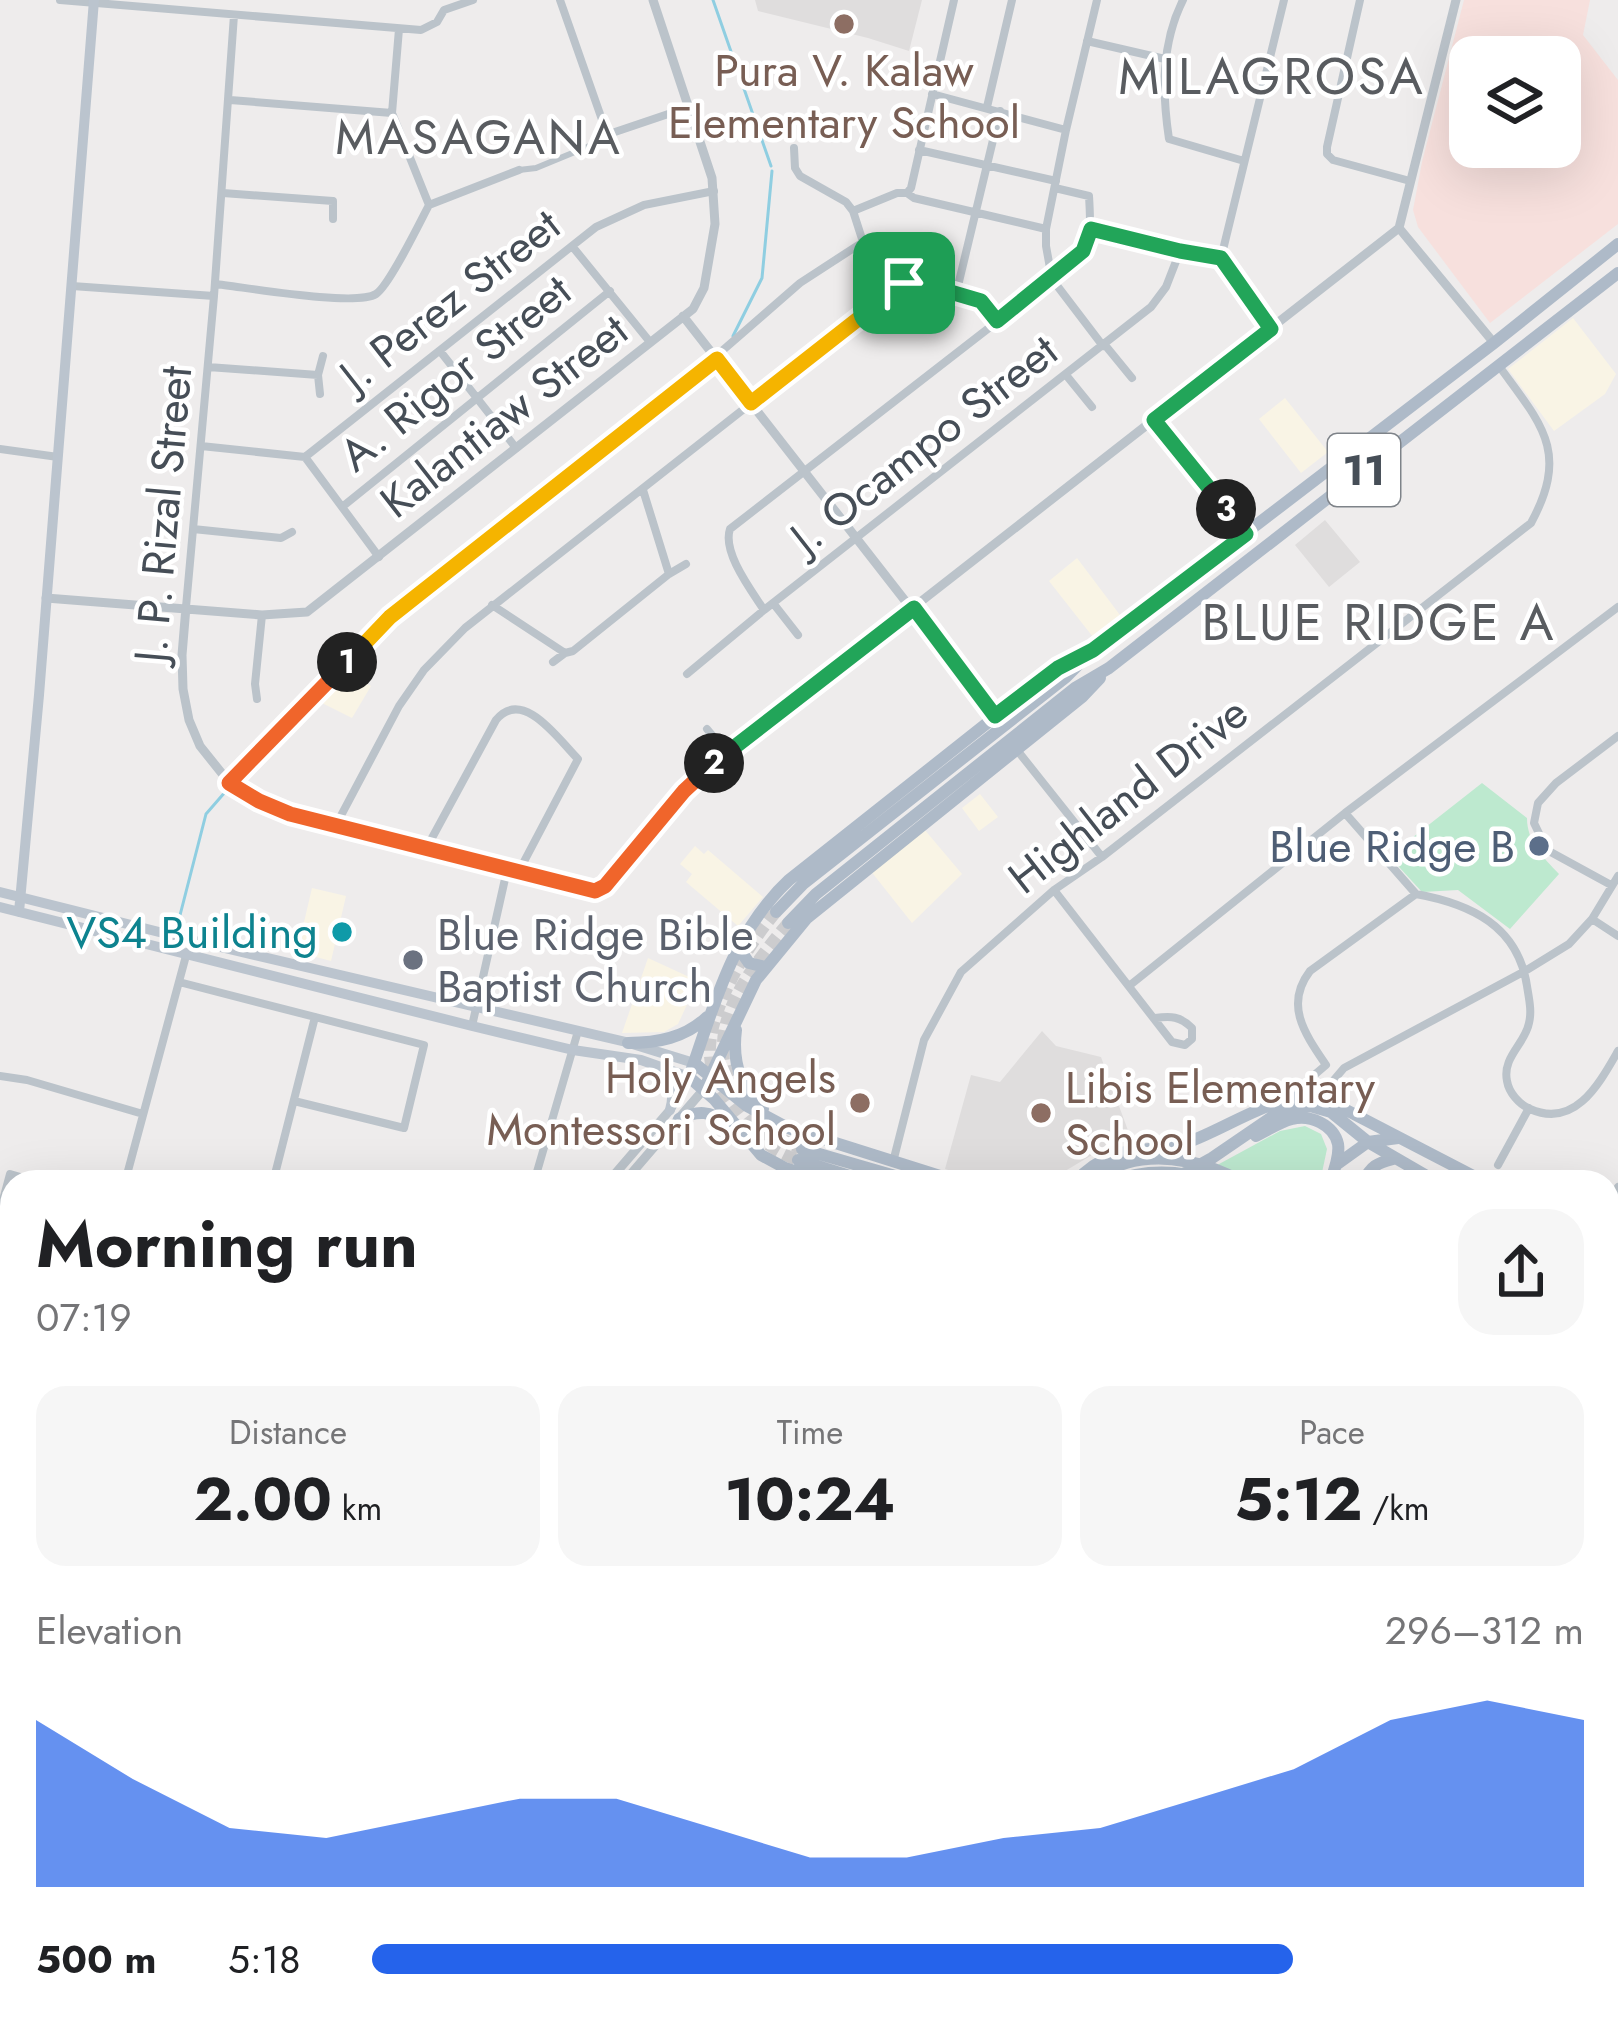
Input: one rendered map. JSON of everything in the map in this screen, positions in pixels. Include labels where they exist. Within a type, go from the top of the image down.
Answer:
[{"type":"main road","points":[[19,912],[94,1]]},
{"type":"main road","name":"11","points":[[776,912],[803,884],[1066,677],[1093,650],[1618,244]]},
{"type":"main road","name":"11","points":[[788,923],[816,893],[1076,688],[1618,273]]},
{"type":"main road","name":"11","points":[[691,1070],[729,964],[764,906],[789,880],[995,716],[1058,668],[1093,650]]},
{"type":"main road","name":"11","points":[[704,1089],[761,973],[818,907],[1082,697],[1108,668]]},
{"type":"main road","points":[[0,892],[628,1043],[691,1070],[766,1159],[795,1170]]},
{"type":"main road","points":[[0,907],[573,1050],[711,1075],[747,1106],[788,1128],[919,1170]]},
{"type":"main road","points":[[737,947],[761,973]]},
{"type":"main road","points":[[729,964],[761,973]]},
{"type":"main road","points":[[628,1043],[678,1036],[711,1011]]},
{"type":"main road","points":[[740,1011],[734,1049],[741,1079],[754,1101],[788,1128]]},
{"type":"main road","points":[[646,1061],[670,1082],[674,1115],[710,1113],[742,1132]]},
{"type":"main road","points":[[1088,1170],[1118,1154],[1176,1146],[1298,1096],[1323,1098],[1461,1170]]},
{"type":"main road","points":[[1212,1158],[1272,1117],[1300,1106],[1317,1107],[1415,1170]]},
{"type":"main road","points":[[1190,1170],[1291,1119],[1304,1118],[1322,1124],[1336,1137],[1339,1148],[1334,1170]]},
{"type":"main road","points":[[1335,1166],[1368,1142],[1398,1138]]},
{"type":"main road","points":[[839,1170],[800,1154],[866,1170]]},
{"type":"main road","points":[[1370,1170],[1378,1162],[1394,1159]]},
{"type":"main road","points":[[1109,1170],[1128,1163],[1172,1160],[1217,1170]]},
{"type":"street","points":[[60,0],[399,29],[430,28],[444,5],[473,0]]},
{"type":"street","points":[[560,0],[609,133]]},
{"type":"street","name":"Kalantiaw Street","points":[[46,598],[262,615],[308,612],[698,304],[715,224],[711,168],[653,0]]},
{"type":"street","points":[[907,193],[954,0]]},
{"type":"street","points":[[987,107],[1012,0]]},
{"type":"street","points":[[1097,0],[1046,229],[1048,263],[1052,277],[1132,378]]},
{"type":"street","points":[[1183,0],[1165,59],[1169,139],[1245,161]]},
{"type":"street","points":[[1221,258],[1284,0]]},
{"type":"street","points":[[1360,0],[1328,154],[1333,160],[1410,181]]},
{"type":"street","points":[[1456,0],[1399,228],[1493,343]]},
{"type":"street","name":"J. P. Rizal Street","points":[[235,15],[182,655],[189,720],[200,746],[229,783],[259,801],[290,814],[586,891],[605,886],[684,791],[727,753],[1399,228]]},
{"type":"street","points":[[399,29],[392,113],[429,205]]},
{"type":"street","points":[[1087,41],[1165,59]]},
{"type":"street","points":[[932,94],[1066,130]]},
{"type":"street","points":[[230,100],[392,113]]},
{"type":"street","points":[[215,284],[324,297],[374,295],[429,205],[519,170],[536,168],[604,140],[609,133],[689,107]]},
{"type":"street","points":[[956,294],[1000,111]]},
{"type":"street","points":[[794,148],[800,176],[846,202],[853,212],[863,242],[894,291]]},
{"type":"street","points":[[798,635],[744,579],[726,540],[730,529],[1052,277],[1083,251],[1091,229],[1089,196],[919,150]]},
{"type":"street","name":"J. Perez Street","points":[[304,457],[596,227],[644,205],[714,191]]},
{"type":"street","points":[[223,193],[333,201],[333,219]]},
{"type":"street","points":[[853,212],[907,193],[1046,229]]},
{"type":"street","points":[[1091,229],[1221,258],[1271,329]]},
{"type":"street","points":[[229,783],[390,617],[716,358],[800,283],[863,242]]},
{"type":"street","points":[[572,246],[650,342]]},
{"type":"street","name":"J. Ocampo Street","points":[[687,674],[1160,298],[1180,251]]},
{"type":"street","points":[[336,825],[399,706],[424,670],[492,605],[894,291],[910,280],[981,301],[997,321]]},
{"type":"street","points":[[72,286],[214,296]]},
{"type":"street","name":"A. Rigor Street","points":[[342,507],[610,291]]},
{"type":"street","points":[[683,316],[995,716]]},
{"type":"street","points":[[440,350],[517,448]]},
{"type":"street","points":[[320,394],[323,356]]},
{"type":"street","name":"Highland Drive","points":[[893,1162],[924,1040],[961,972],[1054,890],[1532,523],[1547,494],[1545,432],[1498,366]]},
{"type":"street","points":[[208,367],[318,375]]},
{"type":"street","points":[[1066,375],[1092,407]]},
{"type":"street","points":[[1154,420],[1246,534]]},
{"type":"street","points":[[201,446],[304,457],[379,557]]},
{"type":"street","points":[[0,449],[58,457]]},
{"type":"street","points":[[643,490],[669,574]]},
{"type":"street","points":[[193,529],[281,538],[292,532]]},
{"type":"street","points":[[492,605],[565,652],[573,652],[686,564]]},
{"type":"street","points":[[1129,986],[1345,813],[1618,607]]},
{"type":"street","points":[[257,699],[262,615]]},
{"type":"street","points":[[553,662],[565,652]]},
{"type":"street","points":[[426,850],[504,711],[524,709],[578,759],[513,872],[472,1026]]},
{"type":"street","points":[[707,729],[727,753]]},
{"type":"street","points":[[1611,885],[1547,850],[1534,823],[1538,803],[1556,783],[1618,736]]},
{"type":"street","points":[[1016,748],[1102,857]]},
{"type":"street","points":[[1345,813],[1416,894],[1448,900],[1485,916],[1507,937],[1525,970],[1531,1010],[1506,1079],[1511,1092],[1529,1108],[1551,1115],[1582,1103],[1618,1051]]},
{"type":"street","points":[[1323,1098],[1344,1068],[1569,944],[1592,920],[1618,876]]},
{"type":"street","points":[[1054,890],[1173,1044],[1192,1040],[1192,1028],[1184,1020],[1155,1018]]},
{"type":"street","points":[[1326,1065],[1296,1006],[1302,982],[1310,971],[1416,894]]},
{"type":"street","points":[[1592,920],[1618,936]]},
{"type":"street","points":[[128,1170],[191,940]]},
{"type":"street","points":[[179,982],[424,1045],[404,1128],[293,1101]]},
{"type":"street","points":[[276,1170],[315,1017]]},
{"type":"street","points":[[538,1170],[578,1031]]},
{"type":"street","points":[[1298,1096],[1326,1065],[1344,1068]]},
{"type":"street","points":[[633,1170],[674,1115],[691,1070]]},
{"type":"street","points":[[0,1076],[143,1114]]},
{"type":"street","points":[[620,1170],[704,1089]]},
{"type":"street","points":[[1498,1165],[1529,1108]]},
{"type":"shaded area","name":"Pura V. Kalaw Elementary School","points":[[755,0],[922,0],[909,51],[758,11]]},
{"type":"shaded area","points":[[1464,0],[1590,0],[1583,35],[1618,80],[1618,224],[1490,323],[1418,227],[1413,210],[1449,58],[1449,168],[1581,168],[1581,36],[1455,36]]},
{"type":"shaded area","points":[[1573,318],[1616,374],[1605,394],[1554,431],[1508,369]]},
{"type":"shaded area","points":[[1285,398],[1328,452],[1301,473],[1259,419]]},
{"type":"shaded area","points":[[1325,520],[1360,562],[1329,587],[1295,545]]},
{"type":"shaded area","points":[[1077,558],[1120,615],[1093,637],[1049,581]]},
{"type":"shaded area","points":[[342,670],[371,686],[352,718],[314,699]]},
{"type":"shaded area","points":[[980,794],[998,817],[979,831],[962,808]]},
{"type":"shaded area","points":[[924,829],[962,874],[912,923],[870,870]]},
{"type":"shaded area","points":[[695,846],[704,854],[708,850],[763,897],[738,926],[686,882],[692,874],[680,864]]},
{"type":"shaded area","points":[[312,888],[346,896],[331,961],[297,952]]},
{"type":"shaded area","points":[[648,958],[698,981],[678,1024],[664,1032],[622,1033]]},
{"type":"shaded area","name":"Libis Elementary School","points":[[1042,1031],[1056,1046],[1101,1057],[1133,1144],[1092,1155],[1067,1170],[945,1169],[971,1075],[1000,1082]]},
{"type":"green space","points":[[1482,783],[1527,818],[1533,842],[1559,874],[1510,929],[1458,890],[1422,892],[1389,856]]},
{"type":"green space","points":[[1305,1126],[1321,1134],[1327,1149],[1323,1170],[1208,1170],[1280,1131]]},
{"type":"waterway","points":[[713,0],[771,166]]},
{"type":"waterway","points":[[733,336],[762,278],[772,171]]},
{"type":"waterway","points":[[624,428],[706,361]]},
{"type":"waterway","points":[[259,747],[377,625]]},
{"type":"waterway","points":[[178,923],[206,814],[226,791]]},
{"type":"tunnel","points":[[776,912],[753,942],[722,1000],[710,1056],[720,1087],[745,1122],[772,1147],[798,1160]]},
{"type":"tunnel","points":[[788,923],[742,986],[724,1032],[723,1056],[729,1080],[750,1112],[777,1136],[802,1149]]},
{"type":"place","name":"Pura V. Kalaw Elementary School","points":[[844,24]]},
{"type":"place","name":"Blue Ridge B","points":[[1539,846]]},
{"type":"place","name":"VS4 Building","points":[[342,932]]},
{"type":"place","name":"Blue Ridge Bible Baptist Church","points":[[413,960]]},
{"type":"place","name":"Holy Angels Montessori School","points":[[860,1103]]},
{"type":"place","name":"Libis Elementary School","points":[[1041,1113]]},
{"type":"district","name":"MILAGROSA","points":[[1272,76]]},
{"type":"district","name":"MASAGANA","points":[[479,137]]},
{"type":"district","name":"BLUE RIDGE A","points":[[1379,622]]},
{"type":"route","points":[[1091,229],[1221,258],[1271,329],[1154,420],[1246,534],[1093,650],[1058,668],[995,716],[914,608],[711,766],[684,791],[605,886],[595,891],[290,814],[229,783],[390,617],[717,359],[751,403],[904,283],[910,280],[981,301],[997,321],[1083,251],[1091,229]]}]
